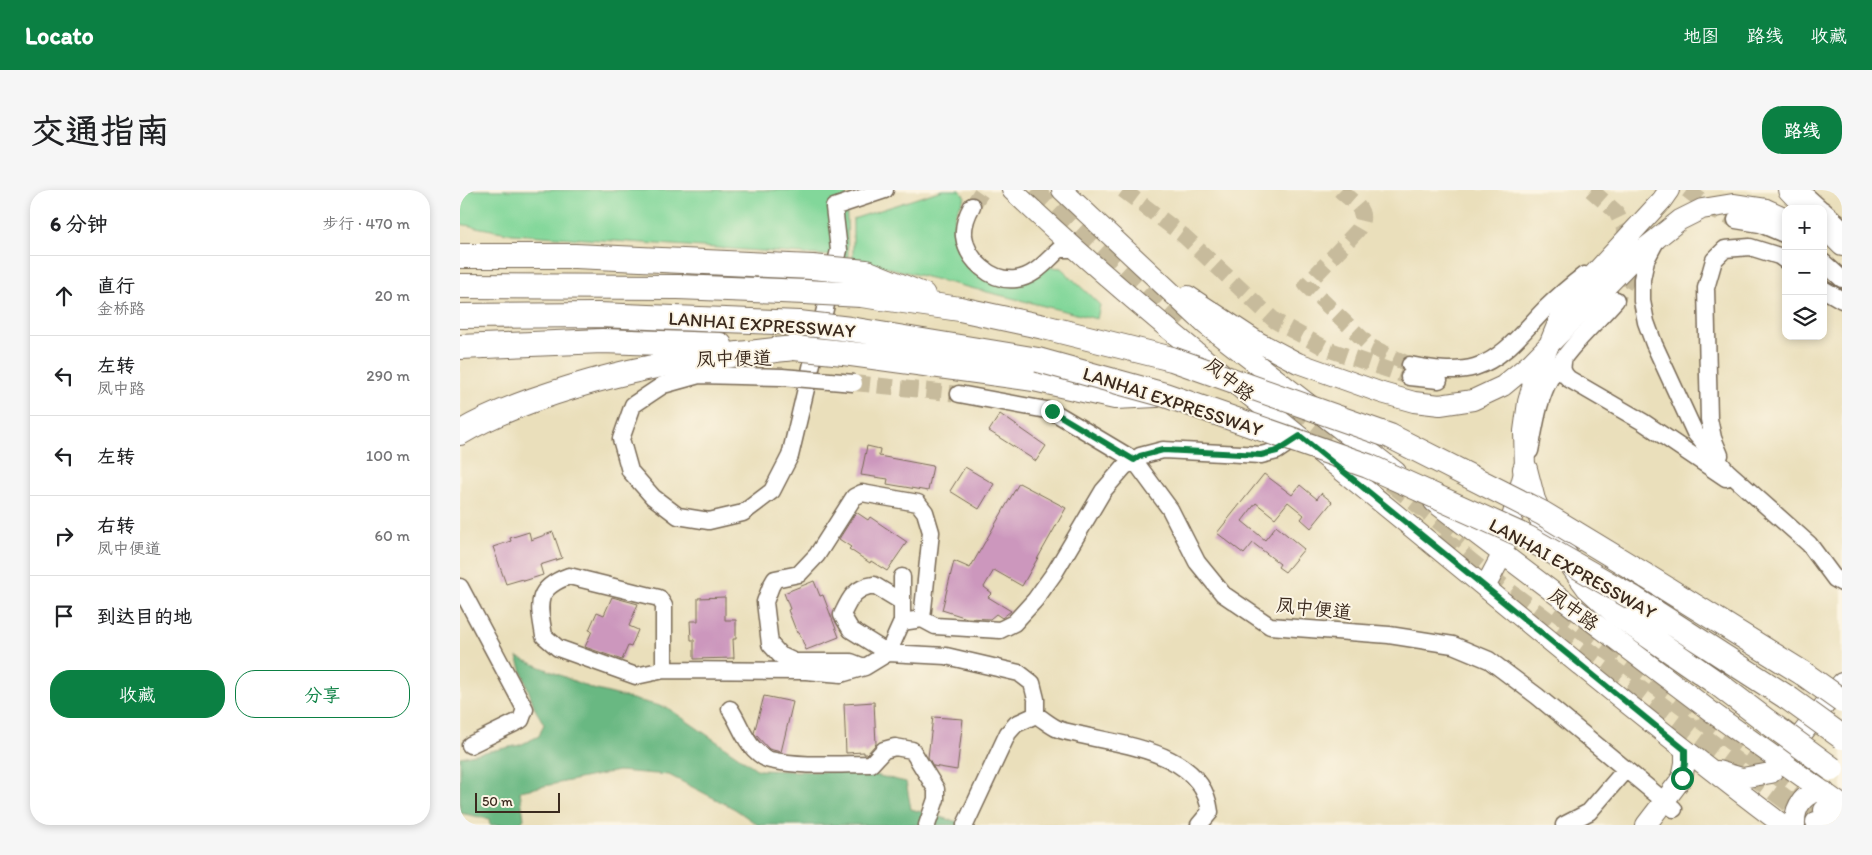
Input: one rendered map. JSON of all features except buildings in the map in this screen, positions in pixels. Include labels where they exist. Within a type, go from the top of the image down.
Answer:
[{"type":"highway","points":[[460,239],[482,245],[575,256]]},
{"type":"highway","points":[[460,256],[575,256],[812,266],[866,272],[960,309]]},
{"type":"highway","name":"LANHAI EXPRESSWAY","points":[[460,286],[678,287],[861,296],[960,309],[1044,327],[1172,359],[1390,436],[1542,513],[1804,674],[1842,701]]},
{"type":"highway","name":"LANHAI EXPRESSWAY","points":[[460,316],[598,315],[798,323],[850,329],[1165,395],[1368,466],[1528,538],[1633,598],[1788,698],[1842,737]]},
{"type":"highway","points":[[460,347],[602,340],[794,348],[1036,369]]},
{"type":"highway","points":[[460,433],[506,410],[608,377],[692,360],[794,348]]},
{"type":"highway","points":[[1525,469],[1533,500],[1546,529],[1588,587],[1617,614],[1718,684],[1837,772]]},
{"type":"main road","name":"凤中路","points":[[1012,190],[1074,249],[1180,338],[1706,767],[1783,825]]},
{"type":"main road","name":"凤中路","points":[[1062,190],[1205,324],[1502,555],[1717,716],[1781,761],[1825,811],[1842,823]]},
{"type":"main road","points":[[1485,587],[1502,555],[1525,469],[1524,431],[1528,402],[1533,384],[1557,350],[1641,252],[1680,220],[1730,197],[1738,190]]},
{"type":"main road","points":[[1788,190],[1802,205]]},
{"type":"main road","points":[[1557,350],[1560,318],[1571,299],[1665,195]]},
{"type":"main road","points":[[1702,209],[1733,204],[1766,209],[1782,216]]},
{"type":"main road","points":[[1827,230],[1842,246]]},
{"type":"main road","points":[[1827,241],[1842,252]]},
{"type":"main road","points":[[1141,266],[1258,342],[1298,363],[1382,393],[1414,402],[1440,405],[1473,400],[1503,386],[1531,363],[1557,350]]},
{"type":"main road","points":[[1706,767],[1742,778],[1771,773],[1842,683]]},
{"type":"main road","points":[[1662,825],[1682,778],[1685,750]]},
{"type":"main road","points":[[1646,825],[1696,781],[1706,778],[1724,781]]},
{"type":"main road","points":[[1795,825],[1796,812],[1800,803],[1808,795],[1816,791],[1825,811]]},
{"type":"street","name":"凤中便道","points":[[854,383],[782,377],[699,375],[663,385],[632,405],[621,439],[630,471],[653,497],[678,516],[709,520],[743,513],[772,491],[790,456],[839,250],[834,207],[884,190]]},
{"type":"street","points":[[1800,190],[1816,205]]},
{"type":"street","points":[[972,206],[964,226],[967,246],[981,268],[992,275],[1005,279],[1029,276],[1060,248],[1074,249]]},
{"type":"street","points":[[1827,214],[1842,227]]},
{"type":"street","points":[[1736,220],[1760,224],[1782,233]]},
{"type":"street","points":[[1660,235],[1646,260],[1642,279],[1642,301],[1646,322],[1654,344],[1695,433],[1727,471],[1809,544],[1835,579],[1842,583]]},
{"type":"street","points":[[1727,471],[1713,438],[1709,418],[1706,288],[1714,260],[1725,249],[1750,247],[1782,258]]},
{"type":"street","points":[[1409,371],[1458,380],[1480,376],[1499,366],[1517,349],[1546,309],[1565,290],[1617,248]]},
{"type":"street","points":[[1827,266],[1842,279]]},
{"type":"street","points":[[1827,292],[1842,300]]},
{"type":"street","points":[[1616,300],[1557,350],[1564,375],[1643,422],[1757,498]]},
{"type":"street","name":"凤中便道","points":[[959,394],[1052,411],[1134,460],[1170,509],[1198,562],[1223,594],[1270,626],[1389,635],[1454,645],[1489,660],[1537,696],[1669,805]]},
{"type":"street","points":[[902,622],[922,619],[935,626],[1000,630],[1014,623],[1035,600],[1055,572],[1104,491],[1124,467],[1140,456],[1163,450],[1261,455],[1277,451],[1300,436]]},
{"type":"street","points":[[865,667],[851,662],[795,662],[780,655],[770,644],[765,602],[775,579],[799,574],[817,555],[854,497],[862,493],[918,503],[925,512],[931,532],[922,619]]},
{"type":"street","points":[[664,670],[664,606],[659,598],[569,576],[557,581],[541,596],[540,607],[544,636],[558,648],[636,676],[664,670],[806,671],[841,674],[865,667],[888,653],[902,622],[902,577]]},
{"type":"street","points":[[902,602],[874,585],[862,587],[850,599],[842,614],[851,630],[888,653],[946,656],[1019,673],[1032,683],[1036,699],[1036,715]]},
{"type":"street","points":[[460,588],[525,708],[521,720],[470,745]]},
{"type":"street","points":[[730,709],[738,721],[744,736],[754,749],[768,760],[795,763],[871,764],[884,750],[895,747],[912,750],[936,789],[936,799],[927,825]]},
{"type":"street","points":[[964,825],[1008,733],[1016,724],[1036,715]]},
{"type":"street","points":[[1036,715],[1058,729],[1160,754],[1182,766],[1200,784],[1209,800],[1210,812],[1199,825]]},
{"type":"street","points":[[1564,825],[1589,812],[1626,769]]},
{"type":"green space","points":[[460,190],[846,190],[848,257],[513,234],[460,224]]},
{"type":"green space","points":[[942,190],[960,190],[965,197],[955,219],[954,236],[962,257],[975,273],[989,281],[1052,267],[1061,268],[1100,305],[1097,319],[853,259],[853,219]]},
{"type":"green space","points":[[517,657],[593,689],[668,708],[758,770],[866,773],[906,782],[911,809],[969,825],[758,825],[735,809],[669,775],[618,771],[520,791],[524,819],[519,825],[490,825],[489,819],[460,813],[460,757],[520,745],[539,736],[544,724],[535,709]]},
{"type":"tunnel","points":[[972,206],[983,190]]},
{"type":"tunnel","points":[[1033,190],[1179,327]]},
{"type":"tunnel","points":[[1123,190],[1184,236],[1275,321],[1327,349],[1409,377]]},
{"type":"tunnel","points":[[1340,190],[1359,208],[1362,218],[1361,224],[1357,231],[1306,285],[1371,347],[1410,365]]},
{"type":"tunnel","points":[[1591,190],[1616,212],[1627,234],[1632,251],[1629,276],[1616,300]]},
{"type":"tunnel","points":[[1687,190],[1716,212],[1736,220]]},
{"type":"tunnel","points":[[854,383],[959,394]]},
{"type":"tunnel","points":[[1293,405],[1365,461]]},
{"type":"tunnel","points":[[1391,482],[1465,540]]},
{"type":"tunnel","points":[[1439,537],[1492,580],[1816,822]]},
{"type":"tunnel","points":[[1555,610],[1821,807]]},
{"type":"route","points":[[1052,411],[1134,460],[1140,456],[1163,450],[1261,455],[1277,451],[1300,436],[1685,750],[1682,778]]}]
